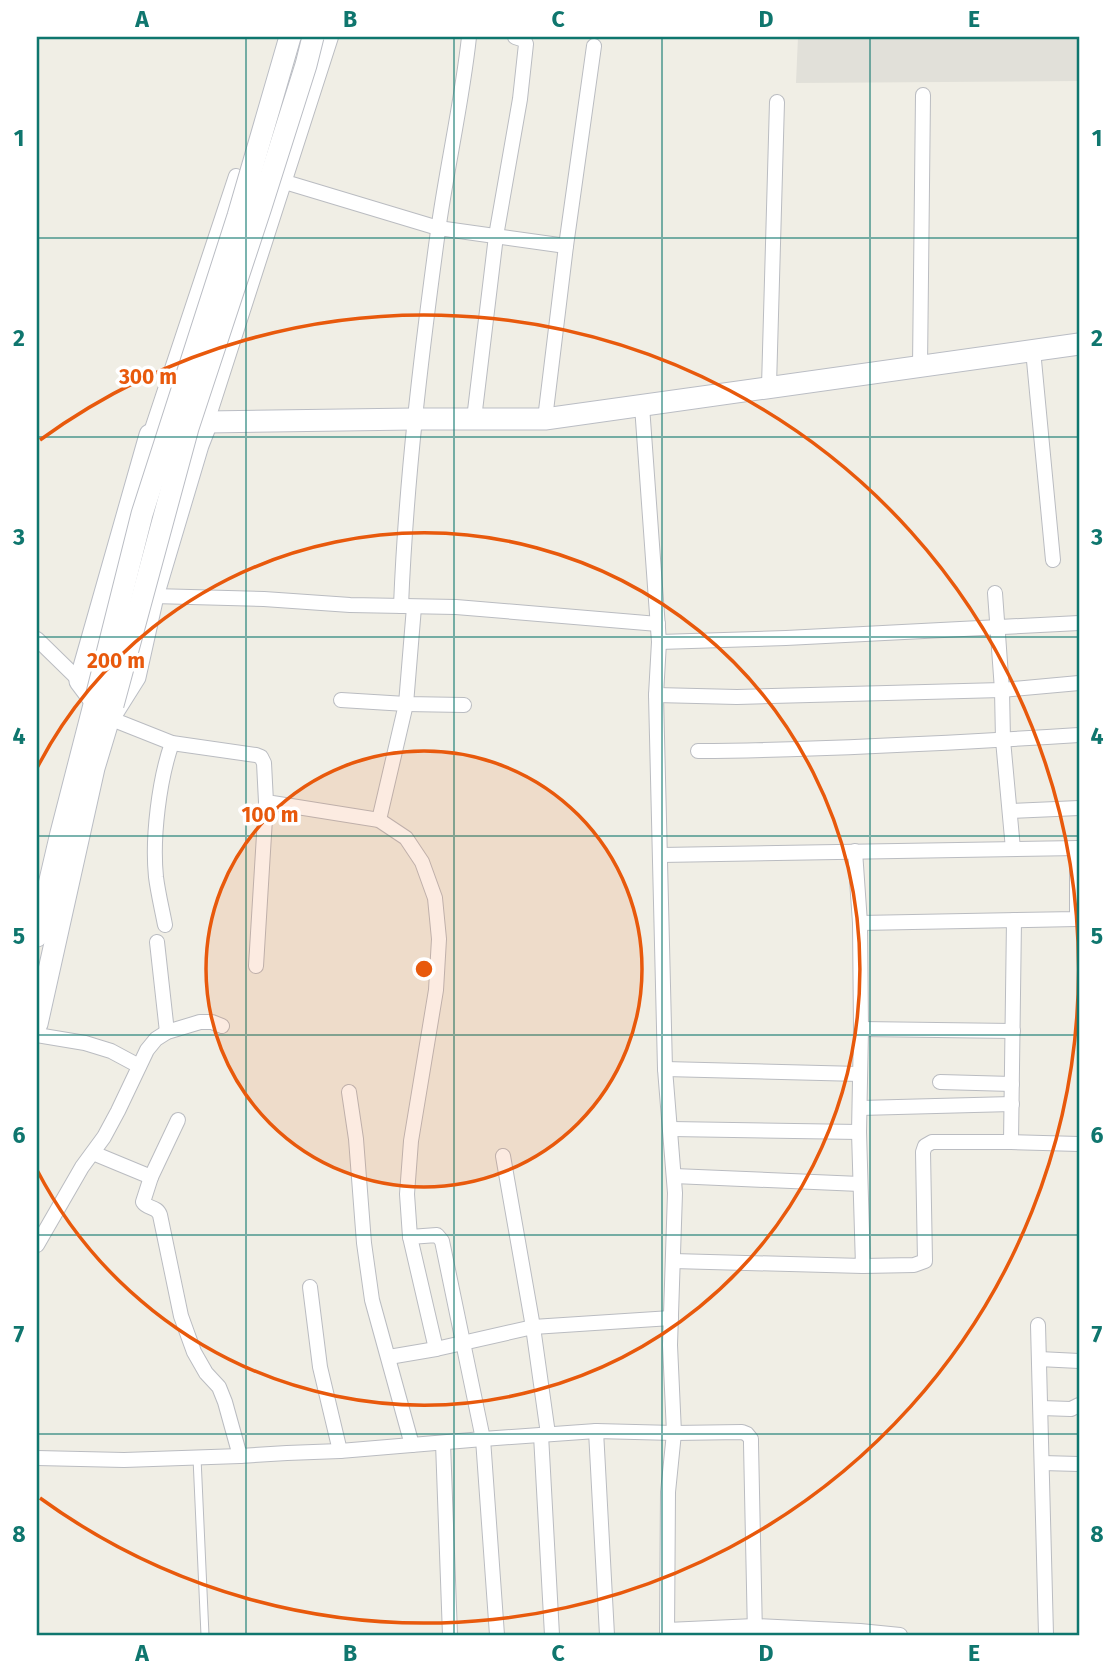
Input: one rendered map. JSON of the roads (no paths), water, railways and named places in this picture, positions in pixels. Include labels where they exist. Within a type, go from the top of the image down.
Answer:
[{"type":"main road","points":[[37,1024],[94,768],[103,705],[142,514],[239,216],[290,37]]},
{"type":"main road","points":[[37,936],[61,833],[313,37]]},
{"type":"main road","points":[[103,705],[80,681],[150,435],[207,422],[545,419],[1079,344]]},
{"type":"main road","points":[[103,705],[135,677],[153,596],[207,422]]},
{"type":"street","points":[[207,422],[331,37]]},
{"type":"street","points":[[379,820],[406,704],[407,606],[404,529],[414,419],[438,228],[469,37]]},
{"type":"street","points":[[474,419],[496,236],[520,99],[526,44],[524,40],[515,37]]},
{"type":"street","points":[[545,419],[594,46]]},
{"type":"street","points":[[920,366],[923,95]]},
{"type":"street","points":[[769,386],[777,102]]},
{"type":"street","points":[[150,435],[236,176]]},
{"type":"street","points":[[285,181],[438,228],[566,246]]},
{"type":"street","points":[[1033,349],[1054,560]]},
{"type":"street","points":[[642,406],[659,642],[656,695],[665,1069],[674,1176],[670,1345],[674,1433],[668,1492],[667,1633],[755,1630],[860,1631],[900,1635]]},
{"type":"street","points":[[995,593],[1003,740],[1013,849]]},
{"type":"street","points":[[153,596],[456,607],[658,624]]},
{"type":"street","points":[[659,642],[1079,624]]},
{"type":"street","points":[[37,639],[80,681]]},
{"type":"street","points":[[656,695],[737,697],[1002,690],[1079,683]]},
{"type":"street","points":[[341,700],[464,705]]},
{"type":"street","points":[[103,705],[172,743],[261,757],[265,769],[266,803],[256,966]]},
{"type":"street","points":[[698,751],[751,751],[1079,735]]},
{"type":"street","points":[[165,925],[156,876],[155,834],[164,770],[172,743]]},
{"type":"street","points":[[266,803],[379,820],[406,838],[422,862],[435,898],[439,939],[436,990],[411,1141],[407,1194],[410,1237],[436,1349]]},
{"type":"street","points":[[1011,811],[1079,808]]},
{"type":"street","points":[[661,855],[1078,848],[1078,919],[860,923]]},
{"type":"street","points":[[855,851],[860,923],[859,1132],[863,1266]]},
{"type":"street","points":[[1011,1142],[1014,920]]},
{"type":"street","points":[[158,942],[167,1032]]},
{"type":"street","points":[[37,1245],[82,1167],[114,1120],[147,1050],[156,1039],[167,1032],[200,1022],[212,1022],[222,1026]]},
{"type":"street","points":[[861,1029],[1013,1031]]},
{"type":"street","points":[[37,1035],[85,1043],[111,1051],[139,1066]]},
{"type":"street","points":[[665,1069],[860,1074]]},
{"type":"street","points":[[940,1082],[1012,1084]]},
{"type":"street","points":[[349,1092],[370,1288],[412,1445]]},
{"type":"street","points":[[860,1108],[1012,1104]]},
{"type":"street","points":[[178,1120],[151,1177],[143,1202],[155,1208],[160,1215],[181,1316],[194,1352],[206,1373],[219,1387],[240,1456]]},
{"type":"street","points":[[671,1129],[859,1132]]},
{"type":"street","points":[[673,1261],[863,1266],[921,1264],[925,1261],[925,1146],[932,1142],[1079,1144]]},
{"type":"street","points":[[93,1153],[151,1177]]},
{"type":"street","points":[[503,1156],[533,1327],[544,1434],[552,1635]]},
{"type":"street","points":[[674,1176],[860,1184]]},
{"type":"street","points":[[410,1237],[437,1235],[442,1241],[483,1438],[498,1635]]},
{"type":"street","points":[[310,1287],[320,1367],[340,1451]]},
{"type":"street","points":[[388,1357],[533,1327],[671,1318]]},
{"type":"street","points":[[1038,1325],[1046,1635]]},
{"type":"street","points":[[1039,1359],[1079,1361]]},
{"type":"street","points":[[1041,1408],[1071,1409],[1079,1405]]},
{"type":"street","points":[[596,1431],[607,1635]]},
{"type":"street","points":[[37,1458],[124,1460],[240,1456],[596,1431],[742,1432],[751,1439],[755,1630]]},
{"type":"street","points":[[443,1443],[450,1635]]},
{"type":"street","points":[[1042,1464],[1079,1464]]},
{"type":"lane","points":[[197,1458],[205,1635]]}]
